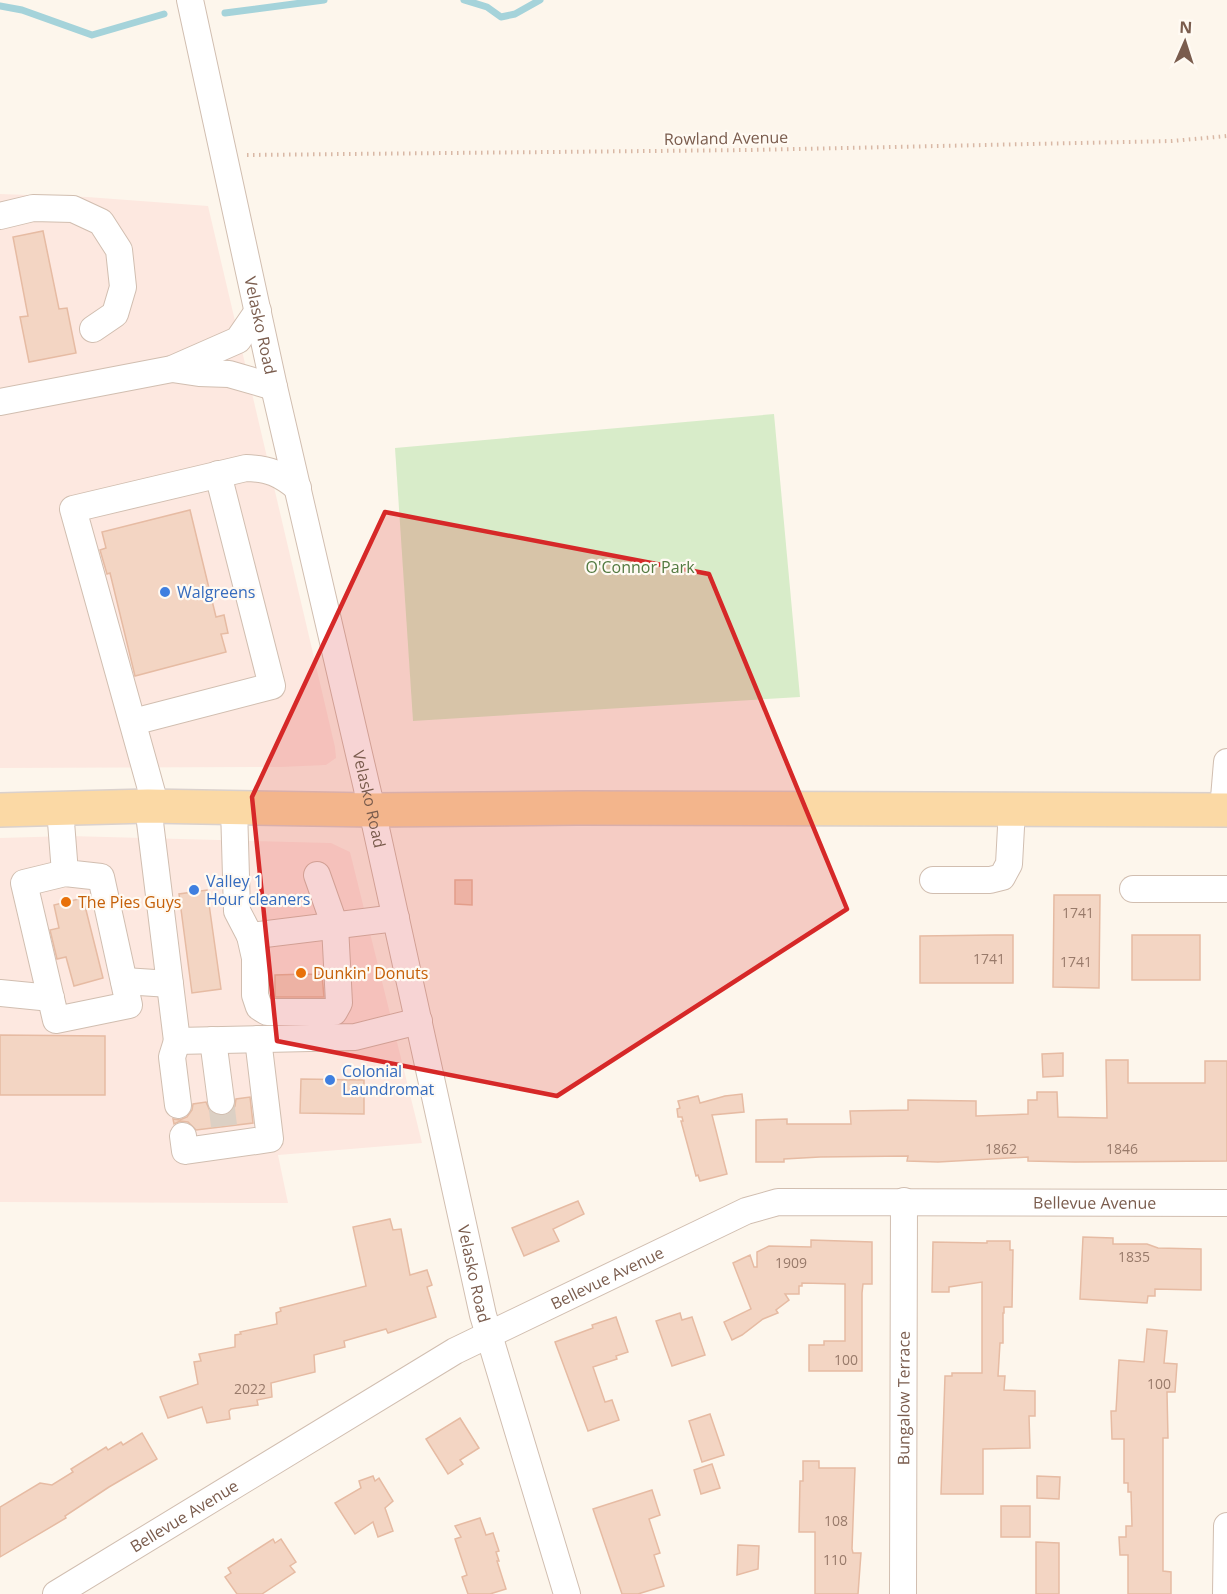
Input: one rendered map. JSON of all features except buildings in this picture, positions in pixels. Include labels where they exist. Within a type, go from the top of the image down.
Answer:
[{"type":"main road","points":[[0,810],[152,807],[372,810],[578,808],[1225,810]]},
{"type":"street","name":"Velasko Road","points":[[190,0],[274,387],[372,810],[489,1334],[567,1594]]},
{"type":"street","points":[[0,216],[33,208],[73,209],[101,222],[119,250],[123,287],[115,314],[93,329]]},
{"type":"street","points":[[0,402],[172,369],[238,340],[258,311]]},
{"type":"street","points":[[172,369],[199,374],[229,374],[274,387]]},
{"type":"street","points":[[246,468],[260,460],[284,426]]},
{"type":"street","points":[[75,517],[218,474],[246,468],[264,469],[276,473],[298,488]]},
{"type":"street","points":[[133,722],[272,686],[218,474]]},
{"type":"street","points":[[75,517],[92,535],[101,563],[99,600]]},
{"type":"street","points":[[75,517],[133,722],[152,807],[177,1041],[172,1058],[178,1105]]},
{"type":"street","points":[[1225,810],[1227,762]]},
{"type":"street","points":[[234,808],[237,911],[250,936],[255,958],[255,995],[259,1007],[267,1012],[334,1012],[339,1003],[335,926],[317,875]]},
{"type":"street","points":[[60,809],[65,873]]},
{"type":"street","points":[[933,880],[990,880],[1002,877],[1009,864],[1012,809]]},
{"type":"street","points":[[65,873],[101,878],[124,981],[129,1005],[56,1020],[24,882],[65,873]]},
{"type":"street","points":[[1133,889],[1227,889]]},
{"type":"street","points":[[250,936],[396,918]]},
{"type":"street","points":[[124,981],[170,984]]},
{"type":"street","points":[[0,993],[51,998]]},
{"type":"street","points":[[177,1041],[355,1037],[418,1021]]},
{"type":"street","points":[[183,1136],[185,1151],[226,1136],[270,1139],[258,1039]]},
{"type":"street","points":[[213,1040],[221,1101]]},
{"type":"street","name":"Bungalow Terrace","points":[[903,1594],[904,1201]]},
{"type":"street","name":"Bellevue Avenue","points":[[58,1593],[455,1351],[746,1211],[778,1202],[1227,1203]]},
{"type":"street","points":[[1226,1594],[1227,1526]]},
{"type":"path","name":"Rowland Avenue","points":[[225,155],[763,150],[1172,141],[1227,136]]},
{"type":"highlighted area","points":[[385,512],[709,574],[847,909],[557,1096],[277,1041],[252,797]]},
{"type":"shaded area","points":[[0,194],[87,197],[208,206],[335,747],[336,758],[326,765],[0,768]]},
{"type":"shaded area","points":[[69,836],[331,843],[350,852],[422,1143],[278,1155],[288,1203],[0,1202],[0,838]]},
{"type":"green space","name":"O'Connor Park","points":[[774,414],[800,697],[413,721],[395,448]]},
{"type":"waterway","points":[[225,13],[324,0]]},
{"type":"waterway","points":[[464,0],[487,7],[501,17],[515,14],[540,0]]},
{"type":"waterway","points":[[0,6],[22,10],[92,35],[164,14]]},
{"type":"tunnel","points":[[221,1101],[224,1126]]},
{"type":"place","name":"Walgreens","points":[[165,592]]},
{"type":"place","name":"Valley 1 Hour cleaners","points":[[194,890]]},
{"type":"place","name":"The Pies Guys","points":[[66,902]]},
{"type":"place","name":"Dunkin' Donuts","points":[[301,973]]},
{"type":"place","name":"Colonial Laundromat","points":[[330,1080]]}]
